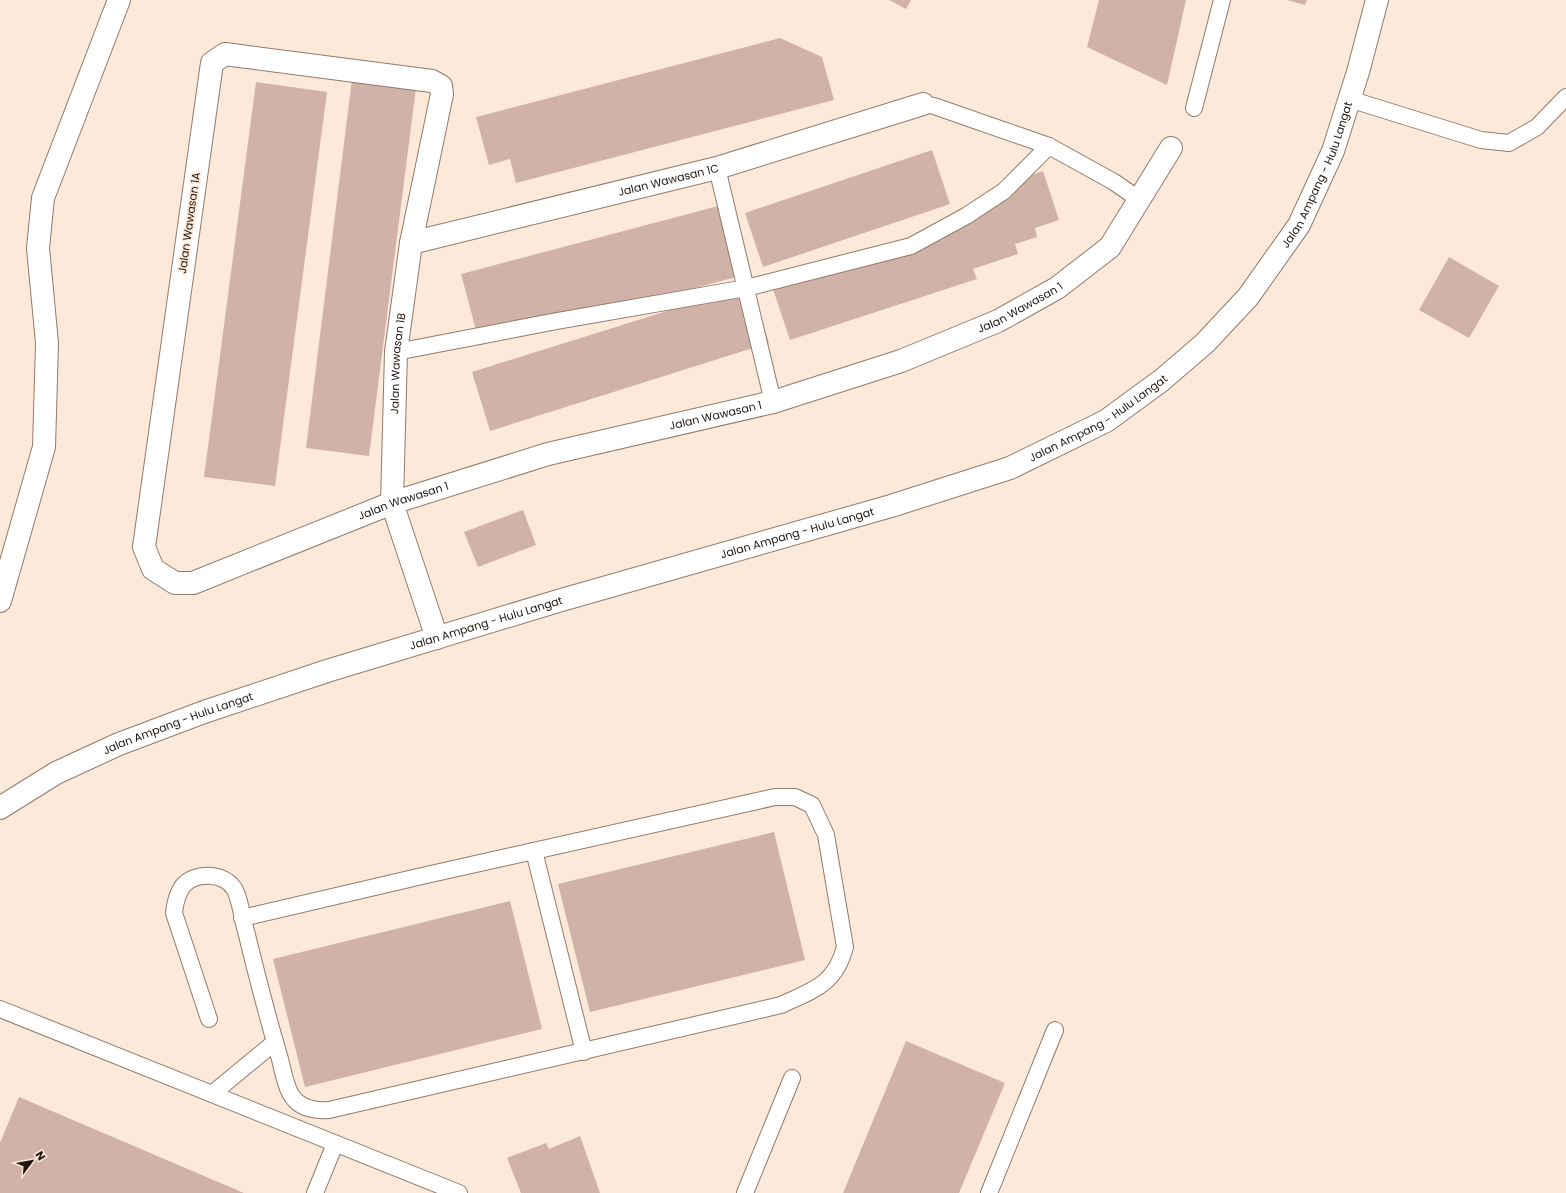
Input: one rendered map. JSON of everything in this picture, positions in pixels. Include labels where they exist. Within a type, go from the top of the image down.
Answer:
[{"type":"street","points":[[0,600],[44,447],[47,343],[38,248],[43,198],[119,0]]},
{"type":"street","name":"Jalan Ampang - Hulu Langat","points":[[0,808],[56,773],[119,744],[204,712],[305,678],[437,638],[891,506],[1010,468],[1106,422],[1162,380],[1189,357],[1248,297],[1299,225],[1333,151],[1350,99],[1377,0]]},
{"type":"street","name":"Jalan Wawasan 1A","points":[[193,583],[175,583],[153,569],[144,547],[212,64],[224,54],[432,82],[441,86]]},
{"type":"street","name":"Jalan Wawasan 1B","points":[[437,638],[392,503],[396,352],[411,242],[442,94],[441,86]]},
{"type":"street","name":"Jalan Wawasan 1C","points":[[411,242],[716,168],[923,104]]},
{"type":"street","name":"Jalan Wawasan 1","points":[[193,583],[392,503],[548,454],[773,402],[901,361],[998,321],[1057,288],[1110,247],[1171,148]]},
{"type":"lane","points":[[1194,108],[1222,0]]},
{"type":"lane","points":[[1350,99],[1481,140],[1509,143],[1537,127],[1566,97]]},
{"type":"lane","points":[[923,104],[934,106],[1049,146],[1114,182],[1140,200]]},
{"type":"lane","points":[[396,352],[557,321],[746,288],[911,246],[966,216],[1004,191],[1049,146]]},
{"type":"lane","points":[[716,168],[773,402]]},
{"type":"lane","points":[[209,1019],[174,913],[176,899],[183,886],[197,877],[207,875],[223,879],[235,890],[242,918],[275,1042],[291,1093],[301,1105],[315,1111],[329,1110],[584,1052],[781,1005],[813,990],[829,980],[841,964],[845,947],[826,835],[812,805],[795,798],[775,797],[242,918]]},
{"type":"lane","points":[[534,851],[584,1052]]},
{"type":"lane","points":[[0,1009],[459,1193]]},
{"type":"lane","points":[[990,1193],[1055,1030]]},
{"type":"lane","points":[[212,1094],[275,1042]]},
{"type":"lane","points":[[745,1193],[792,1078]]},
{"type":"lane","points":[[315,1193],[335,1144]]},
{"type":"building","points":[[889,0],[911,0],[906,9]]},
{"type":"building","points":[[1099,0],[1186,0],[1167,85],[1087,47]]},
{"type":"building","points":[[1287,0],[1307,0],[1305,5]]},
{"type":"building","points":[[780,38],[822,57],[834,100],[516,183],[510,159],[489,165],[476,117]]},
{"type":"building","points":[[352,79],[416,88],[369,456],[306,448]]},
{"type":"building","points":[[256,82],[327,92],[275,486],[204,477]]},
{"type":"building","points":[[932,150],[950,204],[763,267],[745,213]]},
{"type":"building","points":[[1043,171],[1059,220],[1035,228],[1037,237],[1015,244],[1018,254],[973,269],[977,279],[790,340],[772,286],[959,225],[1019,179]]},
{"type":"building","points":[[722,205],[740,276],[480,345],[461,274]]},
{"type":"building","points":[[1449,257],[1499,286],[1469,338],[1419,310]]},
{"type":"building","points":[[750,285],[769,343],[490,431],[472,372]]},
{"type":"building","points":[[523,510],[536,545],[478,567],[464,532]]},
{"type":"building","points":[[774,832],[805,960],[590,1012],[558,884]]},
{"type":"building","points":[[510,901],[542,1029],[305,1087],[273,959]]},
{"type":"building","points":[[906,1041],[1005,1083],[959,1193],[843,1193]]},
{"type":"building","points":[[19,1097],[244,1193],[0,1193],[0,1143]]},
{"type":"building","points":[[580,1136],[600,1193],[521,1193],[507,1158],[546,1143],[549,1149]]}]
